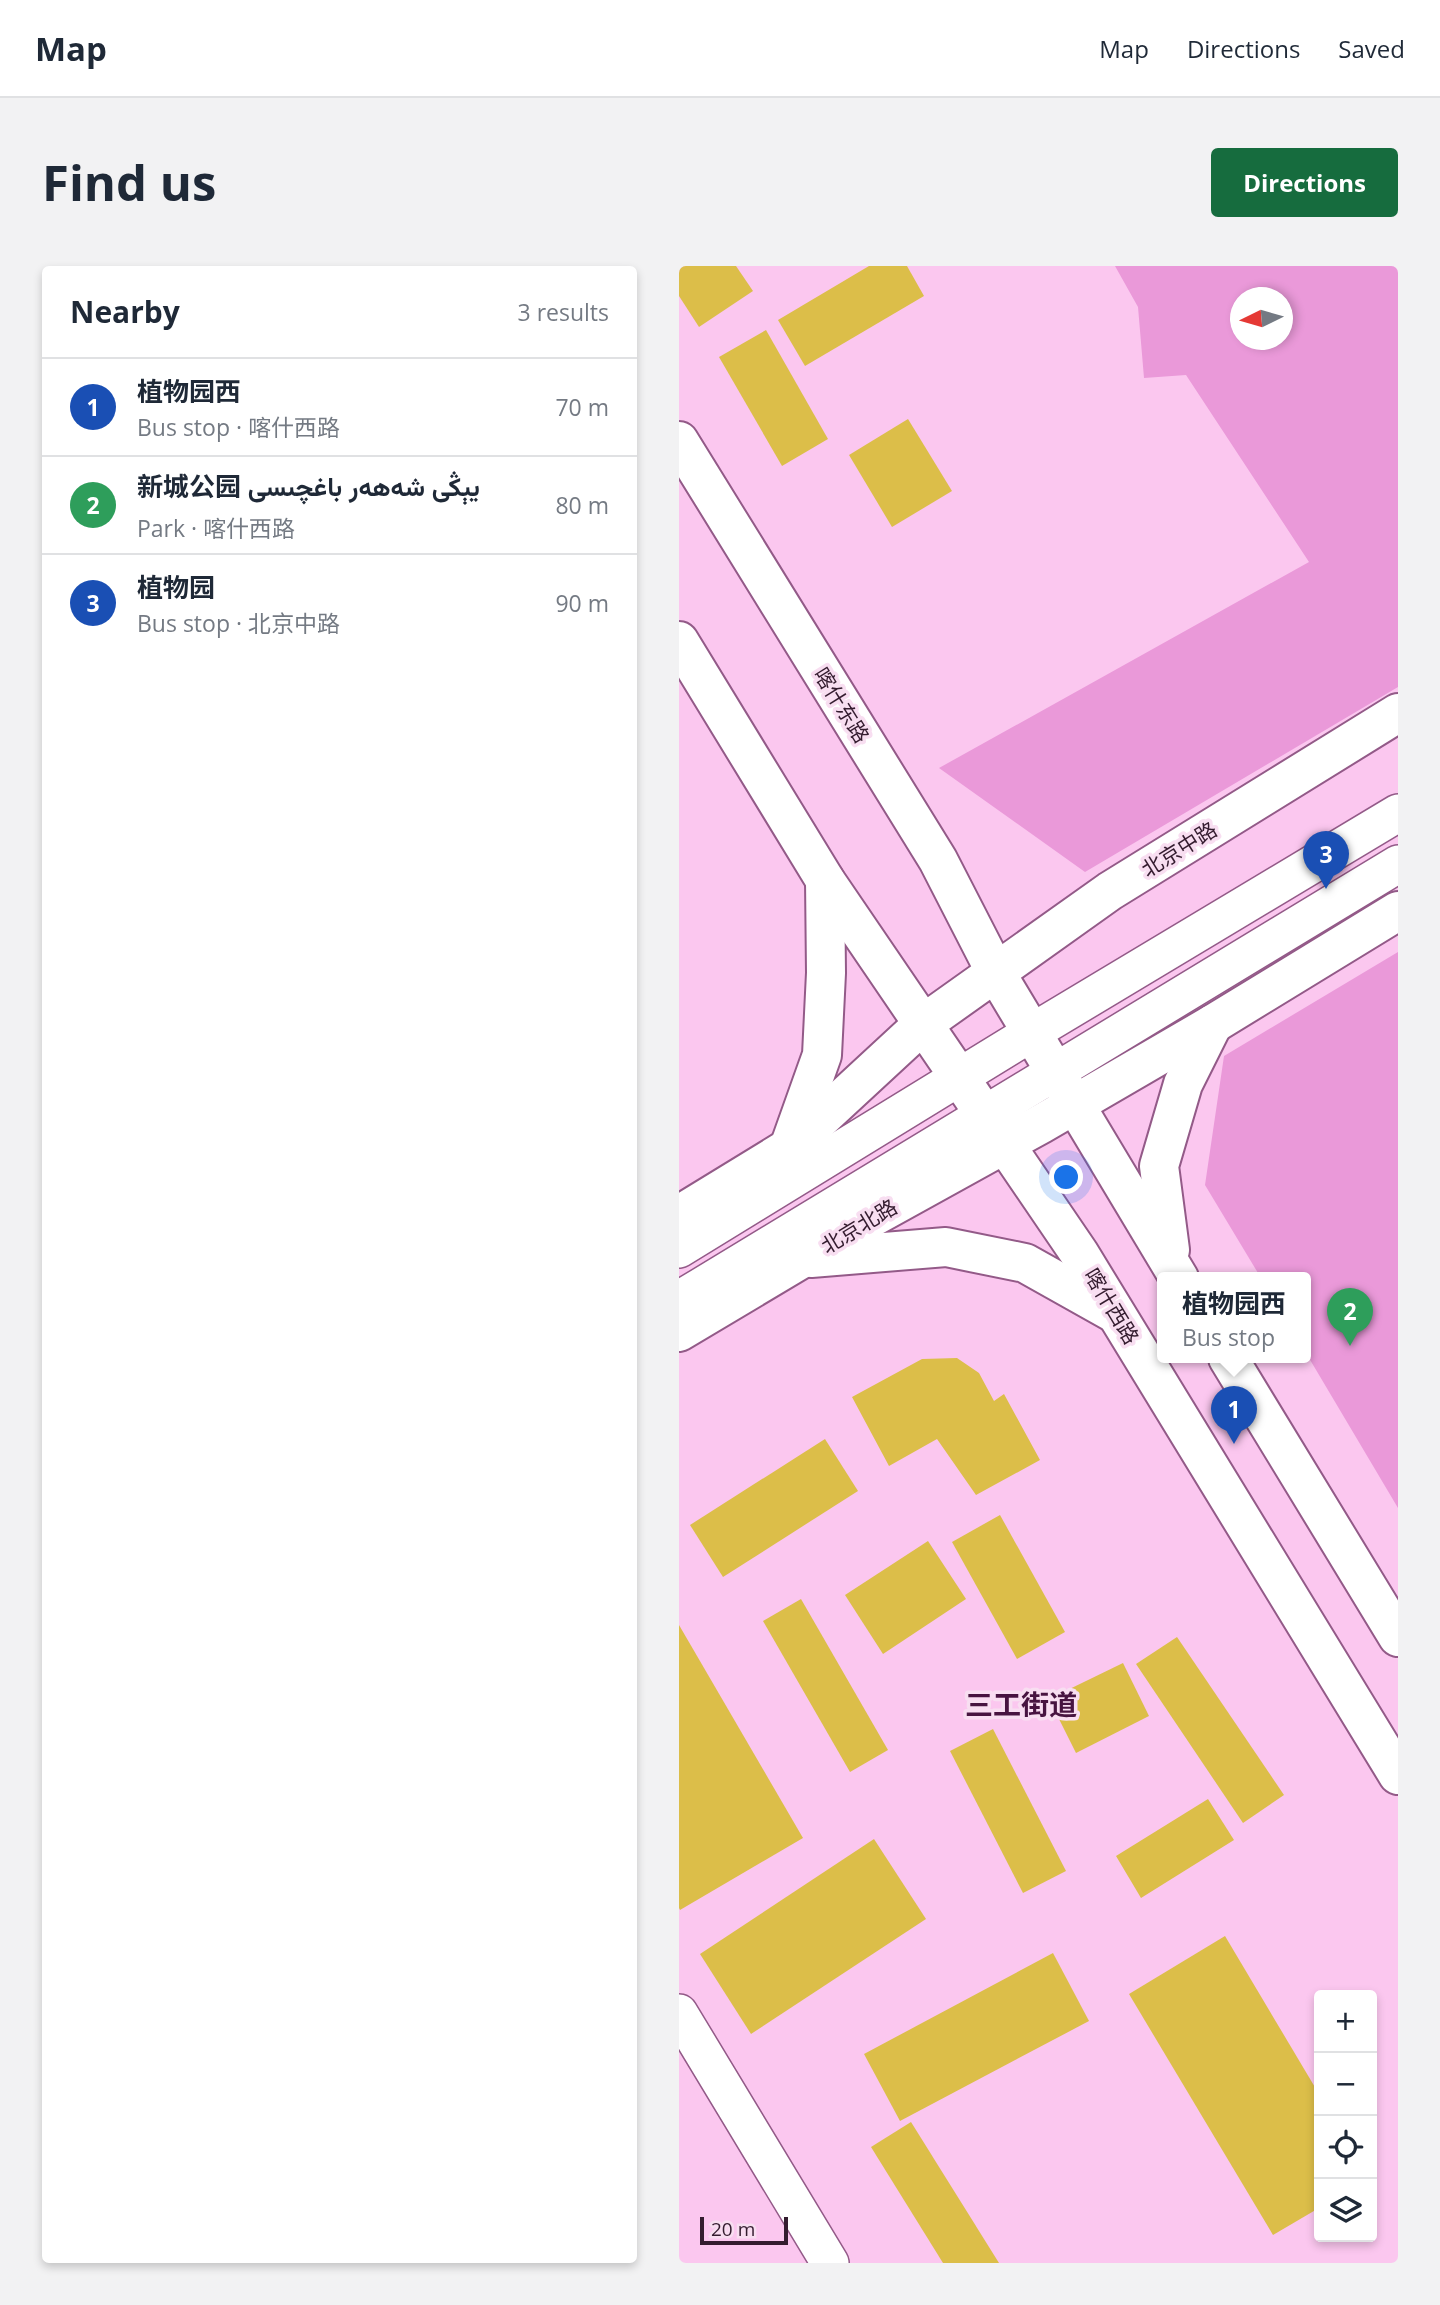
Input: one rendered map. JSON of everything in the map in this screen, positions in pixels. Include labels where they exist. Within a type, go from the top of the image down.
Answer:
[{"type":"main road","name":"喀什东路","points":[[679,441],[938,860],[981,983]]},
{"type":"main road","points":[[679,641],[825,880],[923,1024]]},
{"type":"main road","name":"北京中路","points":[[981,983],[1110,891],[1398,713]]},
{"type":"main road","points":[[790,1147],[822,1055],[826,973],[825,880]]},
{"type":"main road","points":[[1065,1089],[1213,1024],[1398,911]]},
{"type":"main road","points":[[679,1215],[790,1147],[923,1024],[981,983],[1031,1032],[1175,1272]]},
{"type":"main road","name":"喀什西路","points":[[923,1024],[1079,1253],[1398,1775]]},
{"type":"main road","points":[[1175,1272],[1159,1166],[1183,1084],[1213,1024]]},
{"type":"main road","name":"北京北路","points":[[679,1332],[860,1224],[995,1130],[1041,1124],[1065,1089]]},
{"type":"main road","points":[[806,1258],[946,1247],[1025,1263],[1118,1315]]},
{"type":"main road","points":[[1231,1363],[1398,1637]]},
{"type":"street","points":[[679,1250],[1031,1032],[1398,813]]},
{"type":"street","points":[[679,1300],[995,1130],[1065,1089],[1398,864]]},
{"type":"street","points":[[679,2013],[830,2263]]},
{"type":"shaded area","points":[[1115,266],[1398,266],[1398,687],[1085,872],[939,768],[1309,562],[1186,375],[1144,378],[1138,307]]},
{"type":"shaded area","points":[[1398,952],[1398,1508],[1311,1361],[1311,1272],[1257,1272],[1205,1185],[1224,1056]]},
{"type":"building","points":[[679,266],[736,266],[753,291],[699,327],[679,296]]},
{"type":"building","points":[[869,266],[907,266],[924,296],[805,366],[778,320]]},
{"type":"building","points":[[766,330],[828,439],[782,466],[719,357]]},
{"type":"building","points":[[908,419],[952,491],[892,527],[849,455]]},
{"type":"building","points":[[957,1358],[979,1373],[994,1401],[1004,1394],[1040,1460],[976,1495],[937,1439],[889,1466],[852,1397],[922,1359]]},
{"type":"building","points":[[825,1439],[858,1491],[723,1577],[690,1525]]},
{"type":"building","points":[[1000,1515],[1065,1632],[1017,1659],[952,1542]]},
{"type":"building","points":[[928,1541],[966,1599],[883,1654],[845,1595]]},
{"type":"building","points":[[801,1599],[888,1750],[850,1772],[763,1621]]},
{"type":"building","points":[[679,1625],[803,1838],[680,1910],[679,1908]]},
{"type":"building","points":[[1177,1637],[1284,1795],[1243,1823],[1136,1664]]},
{"type":"building","points":[[1123,1663],[1149,1716],[1076,1753],[1049,1699]]},
{"type":"building","points":[[993,1729],[1066,1871],[1023,1893],[950,1751]]},
{"type":"building","points":[[1208,1799],[1234,1840],[1141,1898],[1116,1856]]},
{"type":"building","points":[[874,1839],[926,1919],[751,2034],[700,1954]]},
{"type":"building","points":[[1225,1936],[1314,2086],[1314,2211],[1273,2235],[1129,1994]]},
{"type":"building","points":[[1053,1953],[1089,2021],[900,2121],[864,2054]]},
{"type":"building","points":[[911,2122],[999,2263],[943,2263],[871,2147]]},
{"type":"place","name":"植物园","points":[[1326,889]]},
{"type":"place","name":"新城公园 يېڭى شەھەر باغچىسى","points":[[1350,1346]]},
{"type":"place","name":"植物园西","points":[[1234,1444]]},
{"type":"district","name":"三工街道","points":[[1021,1704]]}]
